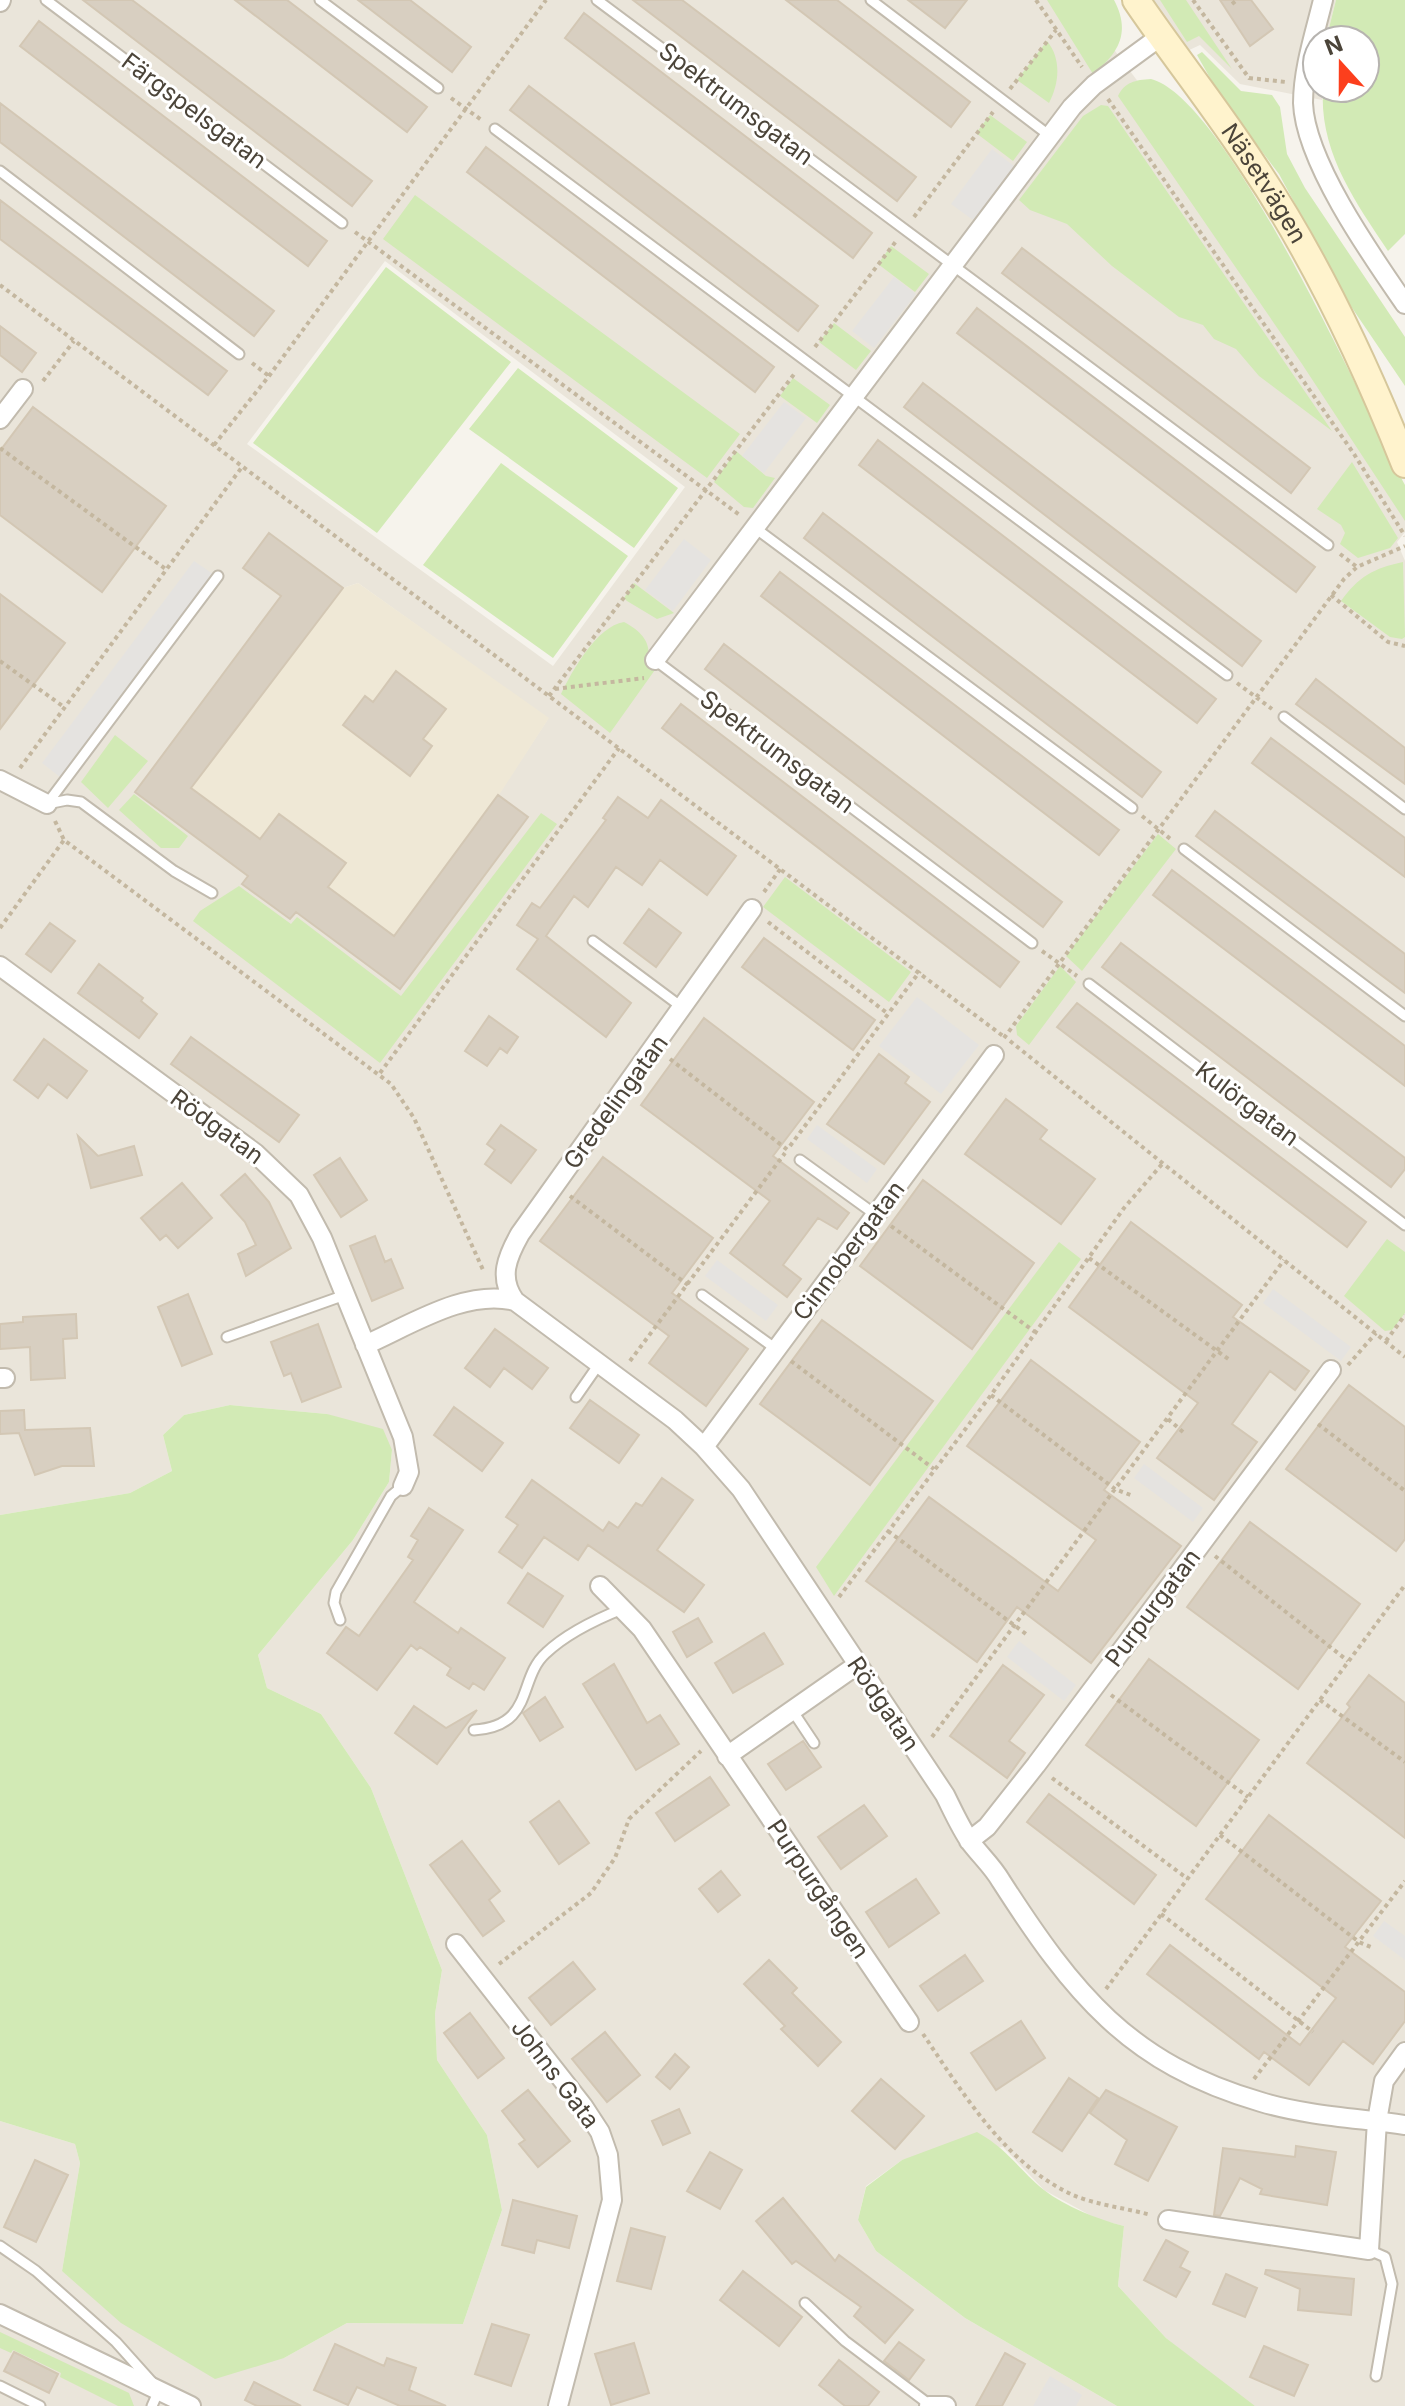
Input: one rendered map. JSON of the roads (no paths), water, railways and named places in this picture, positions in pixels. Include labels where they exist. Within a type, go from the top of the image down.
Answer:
[{"type":"street","name":"Näsetvägen","points":[[1136,0],[1254,165],[1372,380],[1405,464]]},
{"type":"street","points":[[1323,0],[1304,83],[1306,125],[1314,151],[1342,204],[1405,304]]},
{"type":"street","points":[[662,665],[755,528],[1050,136],[1094,85],[1161,36]]},
{"type":"street","name":"Näsetvägen","points":[[1372,380],[1405,419]]},
{"type":"street","points":[[0,419],[23,389]]},
{"type":"street","points":[[4,782],[47,804]]},
{"type":"street","name":"Gredelingatan","points":[[515,1301],[504,1284],[506,1264],[520,1234],[752,909]]},
{"type":"street","name":"Rödgatan","points":[[0,966],[282,1176],[312,1217],[406,1447],[409,1472],[403,1486]]},
{"type":"street","name":"Cinnobergatan","points":[[704,1447],[994,1055]]},
{"type":"street","points":[[365,1345],[475,1300],[486,1297],[515,1301]]},
{"type":"street","name":"Rödgatan","points":[[515,1301],[618,1377],[704,1447],[741,1489],[918,1756],[969,1841],[998,1876],[1058,1966],[1093,2007],[1131,2042],[1166,2065],[1242,2096],[1307,2114],[1405,2125]]},
{"type":"street","name":"Purpurgatan","points":[[969,1841],[987,1827],[1036,1765],[1331,1370]]},
{"type":"street","name":"Purpurgången","points":[[600,1586],[624,1608],[909,2022]]},
{"type":"street","points":[[727,1756],[857,1665]]},
{"type":"street","name":"Johns Gata","points":[[456,1944],[583,2106],[600,2132],[608,2155],[612,2200],[558,2406]]},
{"type":"street","points":[[1168,2220],[1369,2250],[1377,2121],[1384,2081],[1405,2052]]},
{"type":"street","points":[[0,2314],[156,2398],[191,2406]]},
{"type":"street","points":[[930,2406],[946,2406]]},
{"type":"lane","name":"Färgspelsgatan","points":[[46,0],[342,223]]},
{"type":"lane","points":[[320,0],[438,88]]},
{"type":"lane","name":"Spektrumsgatan","points":[[597,0],[1328,545]]},
{"type":"lane","points":[[871,0],[1050,136]]},
{"type":"lane","points":[[495,129],[1227,675]]},
{"type":"lane","points":[[0,171],[239,354]]},
{"type":"lane","points":[[755,528],[1132,808]]},
{"type":"lane","points":[[47,804],[218,576]]},
{"type":"lane","name":"Spektrumsgatan","points":[[662,665],[1032,943]]},
{"type":"lane","points":[[1284,717],[1405,809]]},
{"type":"lane","points":[[47,804],[67,800],[81,802],[174,871],[212,893]]},
{"type":"lane","points":[[1184,849],[1405,1016]]},
{"type":"lane","points":[[593,941],[683,1008]]},
{"type":"lane","name":"Kulörgatan","points":[[1089,984],[1405,1225]]},
{"type":"lane","points":[[800,1160],[876,1215]]},
{"type":"lane","points":[[227,1337],[345,1295]]},
{"type":"lane","points":[[702,1295],[776,1349]]},
{"type":"lane","points":[[576,1397],[599,1364]]},
{"type":"lane","points":[[340,1620],[334,1603],[336,1592],[391,1496],[403,1486]]},
{"type":"lane","points":[[474,1730],[496,1725],[521,1705],[546,1653],[604,1616],[624,1608]]},
{"type":"lane","points":[[792,1710],[814,1743]]},
{"type":"lane","points":[[0,2246],[36,2271],[116,2342],[156,2398]]},
{"type":"lane","points":[[1369,2250],[1385,2257],[1392,2284],[1376,2376]]},
{"type":"lane","points":[[805,2303],[845,2341],[930,2406]]},
{"type":"lane","points":[[0,2386],[40,2406]]}]
